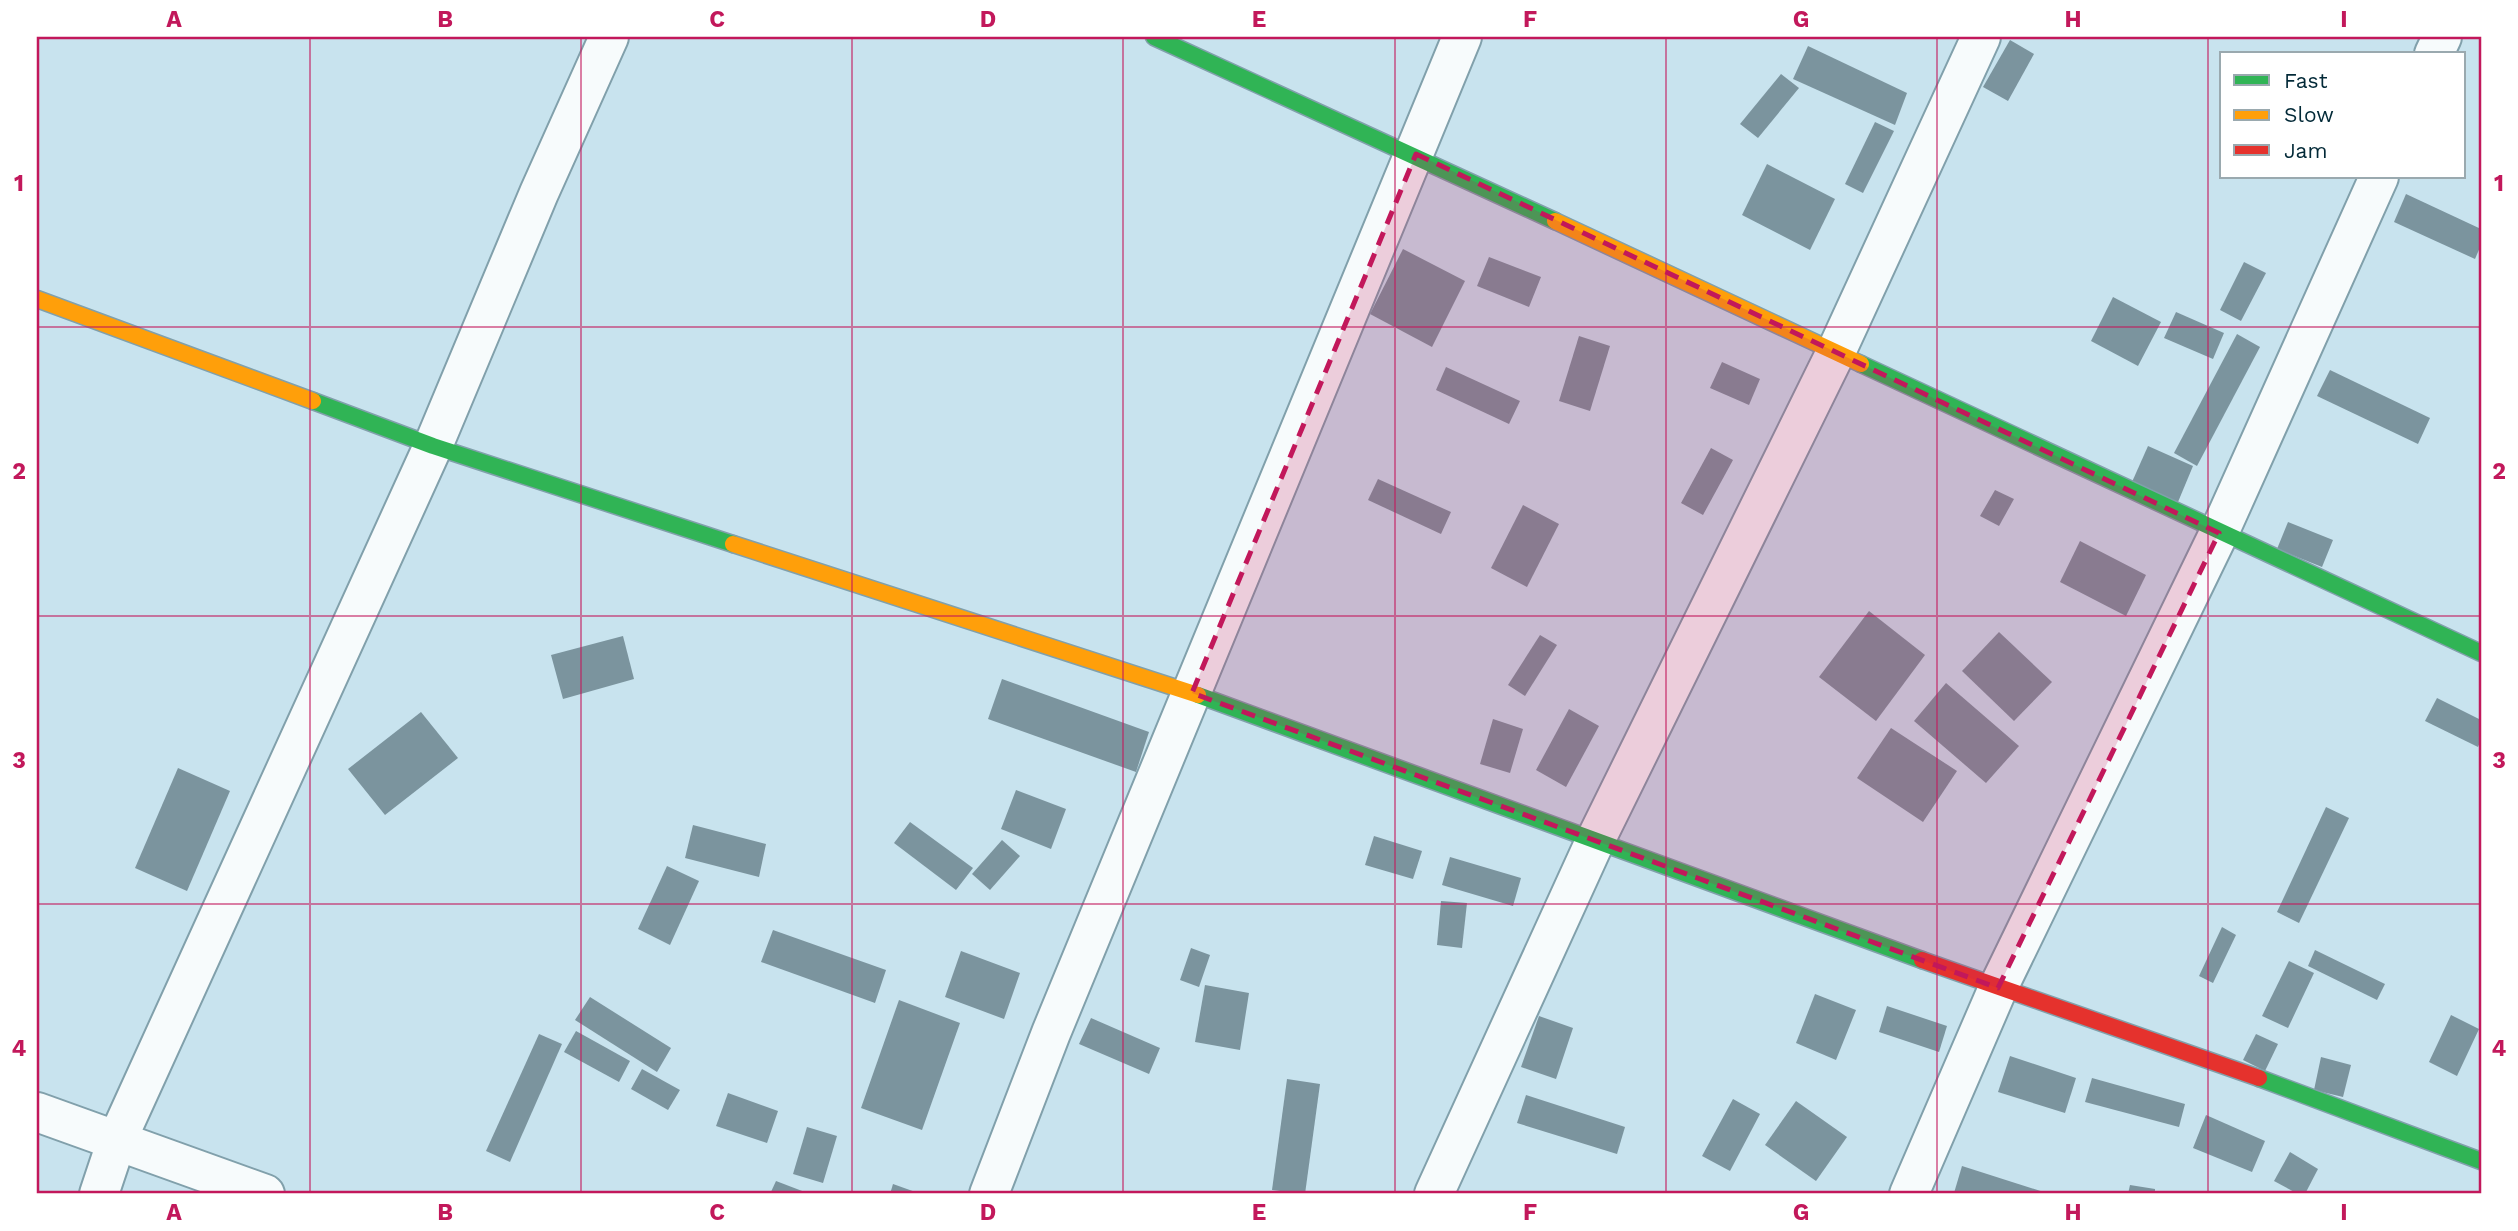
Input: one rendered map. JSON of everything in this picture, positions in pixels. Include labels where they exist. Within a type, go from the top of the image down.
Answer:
[{"type":"street","points":[[99,1194],[117,1140],[433,446],[539,193],[609,37]]},
{"type":"street","points":[[1154,37],[1416,154],[2218,534],[2481,653]]},
{"type":"street","points":[[989,1194],[1051,1033],[1416,154],[1462,37]]},
{"type":"street","points":[[1434,1194],[1596,839],[1836,352],[1982,37]]},
{"type":"street","points":[[1909,1194],[1998,988],[2218,534],[2379,178]]},
{"type":"street","points":[[37,299],[433,446],[1192,694],[1596,839],[1998,988],[2292,1089],[2481,1161]]},
{"type":"street","points":[[37,1112],[265,1194]]},
{"type":"highlighted area","points":[[1416,154],[2219,533],[1998,988],[1192,693]]},
{"type":"building","points":[[2010,40],[2034,54],[2008,101],[1983,87]]},
{"type":"building","points":[[1808,46],[1907,93],[1895,125],[1793,79]]},
{"type":"building","points":[[1781,74],[1799,88],[1758,138],[1740,124]]},
{"type":"building","points":[[1875,122],[1894,131],[1863,193],[1845,184]]},
{"type":"building","points":[[1767,164],[1835,199],[1810,250],[1742,215]]},
{"type":"building","points":[[2406,194],[2481,229],[2481,245],[2475,259],[2394,222]]},
{"type":"building","points":[[1403,249],[1465,281],[1432,347],[1370,314]]},
{"type":"building","points":[[1489,257],[1541,277],[1529,307],[1477,286]]},
{"type":"building","points":[[2244,262],[2266,273],[2241,321],[2220,310]]},
{"type":"building","points":[[2113,297],[2161,322],[2138,366],[2091,341]]},
{"type":"building","points":[[2176,312],[2224,333],[2213,359],[2164,338]]},
{"type":"building","points":[[2237,334],[2260,347],[2197,466],[2174,453]]},
{"type":"building","points":[[1579,336],[1610,346],[1590,411],[1559,401]]},
{"type":"building","points":[[1722,362],[1760,379],[1749,405],[1710,388]]},
{"type":"building","points":[[1446,367],[1520,401],[1509,424],[1436,390]]},
{"type":"building","points":[[2330,370],[2430,418],[2418,444],[2317,396]]},
{"type":"building","points":[[2148,446],[2193,466],[2178,502],[2132,482]]},
{"type":"building","points":[[1711,448],[1733,460],[1703,515],[1681,503]]},
{"type":"building","points":[[1378,479],[1451,512],[1441,534],[1368,500]]},
{"type":"building","points":[[1995,490],[2014,499],[1999,526],[1980,516]]},
{"type":"building","points":[[1523,505],[1559,524],[1527,587],[1491,568]]},
{"type":"building","points":[[2288,522],[2333,540],[2322,567],[2277,549]]},
{"type":"building","points":[[2080,541],[2146,575],[2126,616],[2060,582]]},
{"type":"building","points":[[1869,611],[1925,655],[1876,721],[1819,677]]},
{"type":"building","points":[[1999,632],[2052,682],[2014,721],[1962,671]]},
{"type":"building","points":[[1540,635],[1557,645],[1525,696],[1508,685]]},
{"type":"building","points":[[623,636],[634,679],[563,699],[551,655]]},
{"type":"building","points":[[1002,679],[1149,732],[1136,772],[988,719]]},
{"type":"building","points":[[1946,683],[2019,746],[1986,783],[1914,721]]},
{"type":"building","points":[[2437,698],[2481,720],[2481,740],[2478,747],[2425,721]]},
{"type":"building","points":[[1569,709],[1599,726],[1566,787],[1536,770]]},
{"type":"building","points":[[421,712],[458,758],[385,815],[348,769]]},
{"type":"building","points":[[1493,719],[1523,729],[1510,773],[1480,764]]},
{"type":"building","points":[[1891,728],[1957,771],[1923,822],[1857,778]]},
{"type":"building","points":[[178,768],[230,791],[187,891],[135,868]]},
{"type":"building","points":[[1016,790],[1066,809],[1051,849],[1001,829]]},
{"type":"building","points":[[2326,807],[2349,818],[2299,923],[2277,912]]},
{"type":"building","points":[[910,822],[973,868],[956,890],[894,843]]},
{"type":"building","points":[[693,825],[766,844],[759,877],[685,858]]},
{"type":"building","points":[[1374,836],[1422,851],[1413,879],[1365,865]]},
{"type":"building","points":[[1002,840],[1020,856],[990,890],[972,874]]},
{"type":"building","points":[[1450,857],[1521,878],[1513,906],[1442,885]]},
{"type":"building","points":[[667,866],[699,881],[670,945],[638,929]]},
{"type":"building","points":[[1441,901],[1467,903],[1462,948],[1437,945]]},
{"type":"building","points":[[2222,927],[2236,935],[2213,983],[2199,976]]},
{"type":"building","points":[[773,930],[886,970],[875,1003],[761,962]]},
{"type":"building","points":[[1191,948],[1210,955],[1199,987],[1180,980]]},
{"type":"building","points":[[2315,950],[2385,984],[2377,1000],[2308,966]]},
{"type":"building","points":[[961,951],[1020,973],[1004,1019],[945,997]]},
{"type":"building","points":[[2289,961],[2314,973],[2288,1028],[2262,1016]]},
{"type":"building","points":[[1205,985],[1249,993],[1240,1050],[1195,1042]]},
{"type":"building","points":[[1815,994],[1856,1010],[1836,1060],[1796,1043]]},
{"type":"building","points":[[590,997],[671,1048],[657,1072],[575,1020]]},
{"type":"building","points":[[899,1000],[960,1023],[922,1130],[861,1108]]},
{"type":"building","points":[[1887,1006],[1947,1026],[1939,1052],[1879,1032]]},
{"type":"building","points":[[2451,1015],[2479,1029],[2457,1076],[2429,1062]]},
{"type":"building","points":[[1539,1016],[1573,1028],[1556,1079],[1521,1067]]},
{"type":"building","points":[[1091,1018],[1160,1048],[1149,1074],[1079,1044]]},
{"type":"building","points":[[576,1031],[630,1061],[619,1082],[564,1052]]},
{"type":"building","points":[[539,1034],[562,1044],[510,1162],[486,1151]]},
{"type":"building","points":[[2256,1034],[2278,1044],[2265,1071],[2243,1060]]},
{"type":"building","points":[[2010,1056],[2076,1078],[2065,1113],[1998,1092]]},
{"type":"building","points":[[2321,1057],[2351,1065],[2343,1097],[2314,1090]]},
{"type":"building","points":[[642,1069],[680,1090],[668,1110],[631,1089]]},
{"type":"building","points":[[2092,1078],[2185,1104],[2179,1127],[2085,1102]]},
{"type":"building","points":[[1287,1079],[1320,1084],[1305,1194],[1272,1190]]},
{"type":"building","points":[[728,1093],[778,1111],[767,1143],[716,1126]]},
{"type":"building","points":[[1526,1095],[1625,1127],[1617,1154],[1517,1123]]},
{"type":"building","points":[[1733,1099],[1760,1114],[1730,1171],[1702,1156]]},
{"type":"building","points":[[1796,1101],[1847,1137],[1816,1181],[1765,1145]]},
{"type":"building","points":[[2206,1115],[2265,1141],[2252,1172],[2193,1148]]},
{"type":"building","points":[[807,1127],[837,1136],[823,1183],[793,1174]]},
{"type":"building","points":[[2290,1152],[2318,1169],[2305,1194],[2298,1194],[2274,1181]]},
{"type":"building","points":[[1962,1166],[2050,1194],[1954,1193]]},
{"type":"building","points":[[776,1181],[810,1194],[770,1194]]},
{"type":"building","points":[[893,1184],[921,1194],[890,1194]]},
{"type":"building","points":[[2130,1185],[2155,1189],[2155,1194],[2128,1194]]},
{"type":"traffic: fast","points":[[1154,37],[1555,221]]},
{"type":"traffic: fast","points":[[1861,364],[2481,653]]},
{"type":"traffic: fast","points":[[313,401],[433,446],[733,544]]},
{"type":"traffic: fast","points":[[1198,695],[1922,960]]},
{"type":"traffic: fast","points":[[2259,1078],[2481,1161]]},
{"type":"traffic: slow","points":[[1555,221],[1861,364]]},
{"type":"traffic: slow","points":[[37,299],[313,401]]},
{"type":"traffic: slow","points":[[733,544],[1198,695]]},
{"type":"traffic: jam","points":[[1922,960],[2259,1078]]}]
